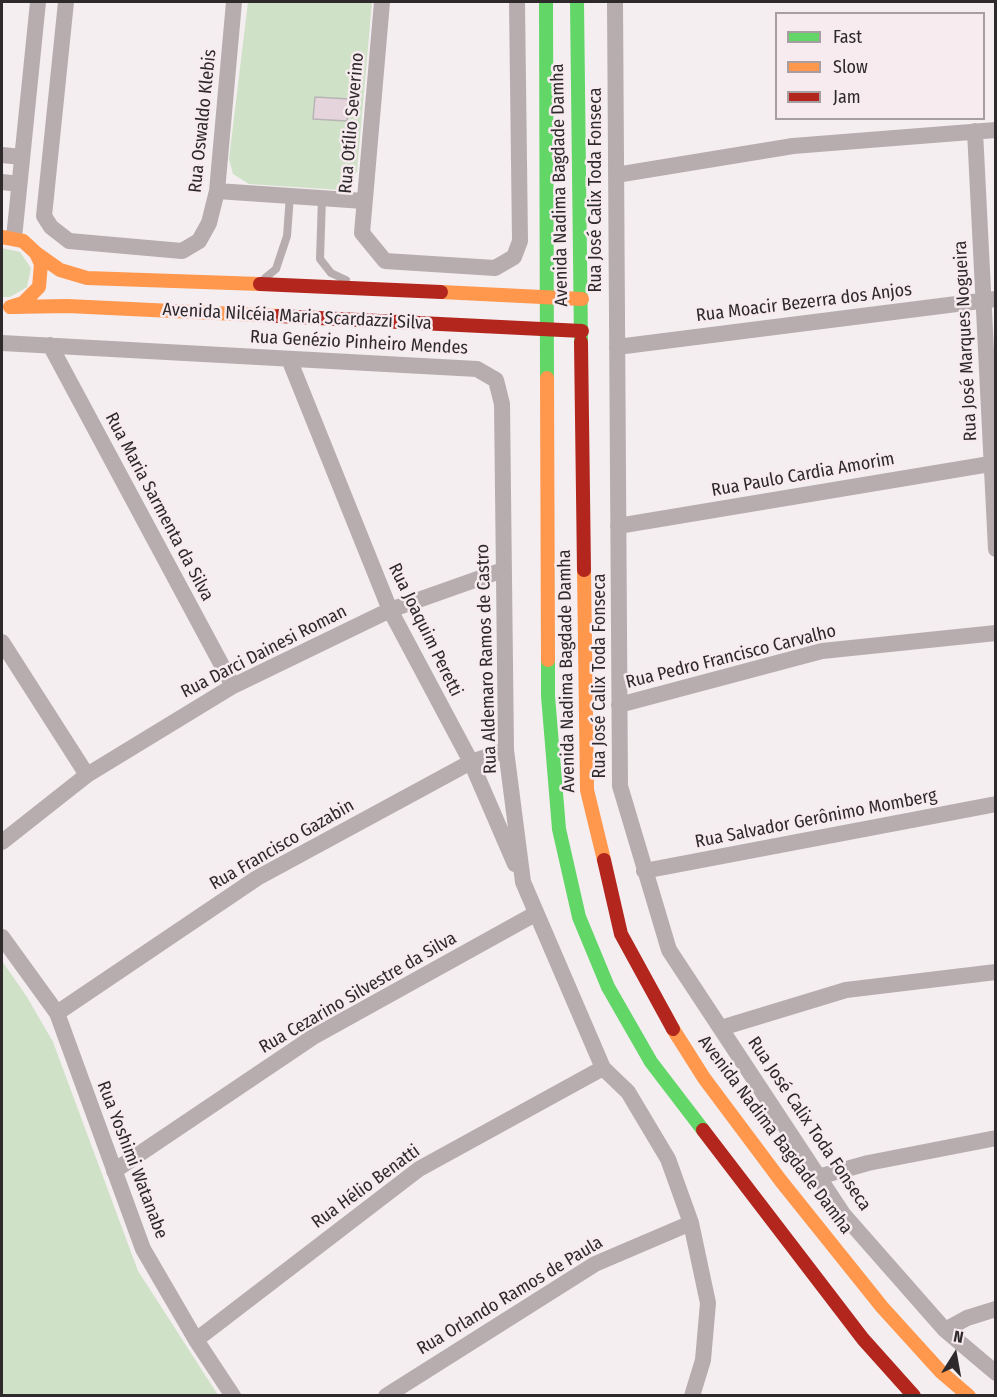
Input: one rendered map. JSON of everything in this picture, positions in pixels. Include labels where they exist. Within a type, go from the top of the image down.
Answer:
[{"type":"street","points":[[8,237],[19,184],[38,2]]},
{"type":"street","name":"Rua Oswaldo Klebis","points":[[66,2],[44,216],[51,227],[69,241],[182,251],[200,241],[209,223],[217,191],[234,2]]},
{"type":"street","name":"Rua Otílio Severino","points":[[382,2],[362,233],[370,246],[385,261],[495,268],[514,256],[520,241],[518,2]]},
{"type":"street","name":"Avenida Nadima Bagdade Damha","points":[[546,2],[548,696],[559,829],[579,917],[608,987],[651,1062],[862,1339],[914,1395]]},
{"type":"street","name":"Avenida Nadima Bagdade Damha","points":[[577,2],[587,790],[621,934],[665,1016],[704,1078],[781,1181],[882,1307],[941,1372],[969,1395]]},
{"type":"street","name":"Rua José Calix Toda Fonseca","points":[[615,2],[620,786],[669,950],[843,1214],[945,1330],[996,1373]]},
{"type":"street","points":[[616,175],[794,146],[996,130]]},
{"type":"street","name":"Rua José Marques Nogueira","points":[[975,132],[990,299],[996,549]]},
{"type":"street","points":[[2,155],[22,157]]},
{"type":"street","points":[[2,182],[19,184]]},
{"type":"street","points":[[217,191],[364,201]]},
{"type":"street","name":"Avenida Nilcéia Maria Scardazzi Silva","points":[[8,237],[23,241],[36,254],[60,270],[87,278],[259,283],[362,304],[546,329],[582,331]]},
{"type":"street","points":[[7,307],[32,296],[39,287],[41,264],[36,254]]},
{"type":"street","points":[[204,312],[205,281]]},
{"type":"street","name":"Avenida Nilcéia Maria Scardazzi Silva","points":[[7,307],[67,306],[204,312],[362,304],[546,298],[582,299]]},
{"type":"street","name":"Rua Moacir Bezerra dos Anjos","points":[[617,347],[990,299]]},
{"type":"street","name":"Rua Genézio Pinheiro Mendes","points":[[2,343],[477,369],[496,380]]},
{"type":"street","name":"Rua Maria Sarmenta da Silva","points":[[50,345],[233,686]]},
{"type":"street","name":"Rua Joaquim Peretti","points":[[289,359],[390,610],[471,762],[523,882]]},
{"type":"street","name":"Rua Aldemaro Ramos de Castro","points":[[496,380],[502,404],[506,750],[523,882],[603,1068],[628,1092],[668,1159],[691,1223],[708,1303],[703,1360],[692,1395]]},
{"type":"street","name":"Rua Paulo Cardia Amorim","points":[[618,526],[993,463]]},
{"type":"street","name":"Rua Darci Dainesi Roman","points":[[2,842],[87,774],[233,686],[390,610],[503,570]]},
{"type":"street","name":"Rua Pedro Francisco Carvalho","points":[[619,705],[822,651],[996,633]]},
{"type":"street","points":[[2,642],[87,774]]},
{"type":"street","name":"Rua Francisco Gazabin","points":[[57,1013],[257,878],[471,762],[506,750]]},
{"type":"street","name":"Rua Salvador Gerônimo Momberg","points":[[644,872],[996,804]]},
{"type":"street","name":"Rua Cezarino Silvestre da Silva","points":[[114,1170],[313,1037],[535,914]]},
{"type":"street","name":"Rua Yoshimi Watanabe","points":[[2,937],[57,1013],[143,1249],[196,1340],[233,1395]]},
{"type":"street","points":[[721,1028],[846,990],[996,972]]},
{"type":"street","name":"Rua Hélio Benatti","points":[[196,1340],[419,1169],[603,1068]]},
{"type":"street","points":[[818,1177],[868,1163],[996,1138]]},
{"type":"street","name":"Rua Orlando Ramos de Paula","points":[[386,1395],[594,1264],[691,1223]]},
{"type":"street","points":[[945,1330],[967,1318],[996,1309]]},
{"type":"lane","points":[[259,283],[276,268],[282,254],[287,236],[290,195]]},
{"type":"lane","points":[[322,198],[320,259],[362,304]]},
{"type":"green space","points":[[248,2],[372,2],[357,171],[351,181],[340,190],[249,184],[233,174],[229,159]]},
{"type":"green space","points":[[2,248],[20,252],[31,268],[27,287],[10,297],[2,297]]},
{"type":"green space","points":[[2,961],[27,997],[53,1042],[138,1271],[218,1395],[2,1395]]},
{"type":"building","points":[[315,97],[349,99],[347,121],[313,119]]},
{"type":"traffic: fast","points":[[546,2],[547,378]]},
{"type":"traffic: fast","points":[[577,2],[581,342]]},
{"type":"traffic: fast","points":[[548,660],[548,696],[559,829],[579,917],[608,987],[651,1062],[703,1130]]},
{"type":"traffic: slow","points":[[2,237],[23,241],[36,253],[41,264],[39,287],[23,303],[10,307]]},
{"type":"traffic: slow","points":[[36,253],[60,270],[87,278],[260,284]]},
{"type":"traffic: slow","points":[[441,292],[582,299]]},
{"type":"traffic: slow","points":[[12,307],[67,306],[278,316]]},
{"type":"traffic: slow","points":[[547,378],[548,660]]},
{"type":"traffic: slow","points":[[584,570],[587,790],[604,860]]},
{"type":"traffic: slow","points":[[673,1029],[704,1078],[781,1181],[882,1307],[941,1372],[969,1396]]},
{"type":"traffic: jam","points":[[260,284],[441,292]]},
{"type":"traffic: jam","points":[[278,316],[582,331]]},
{"type":"traffic: jam","points":[[581,342],[584,570]]},
{"type":"traffic: jam","points":[[604,860],[621,934],[673,1029]]},
{"type":"traffic: jam","points":[[703,1130],[863,1339],[914,1396]]}]
